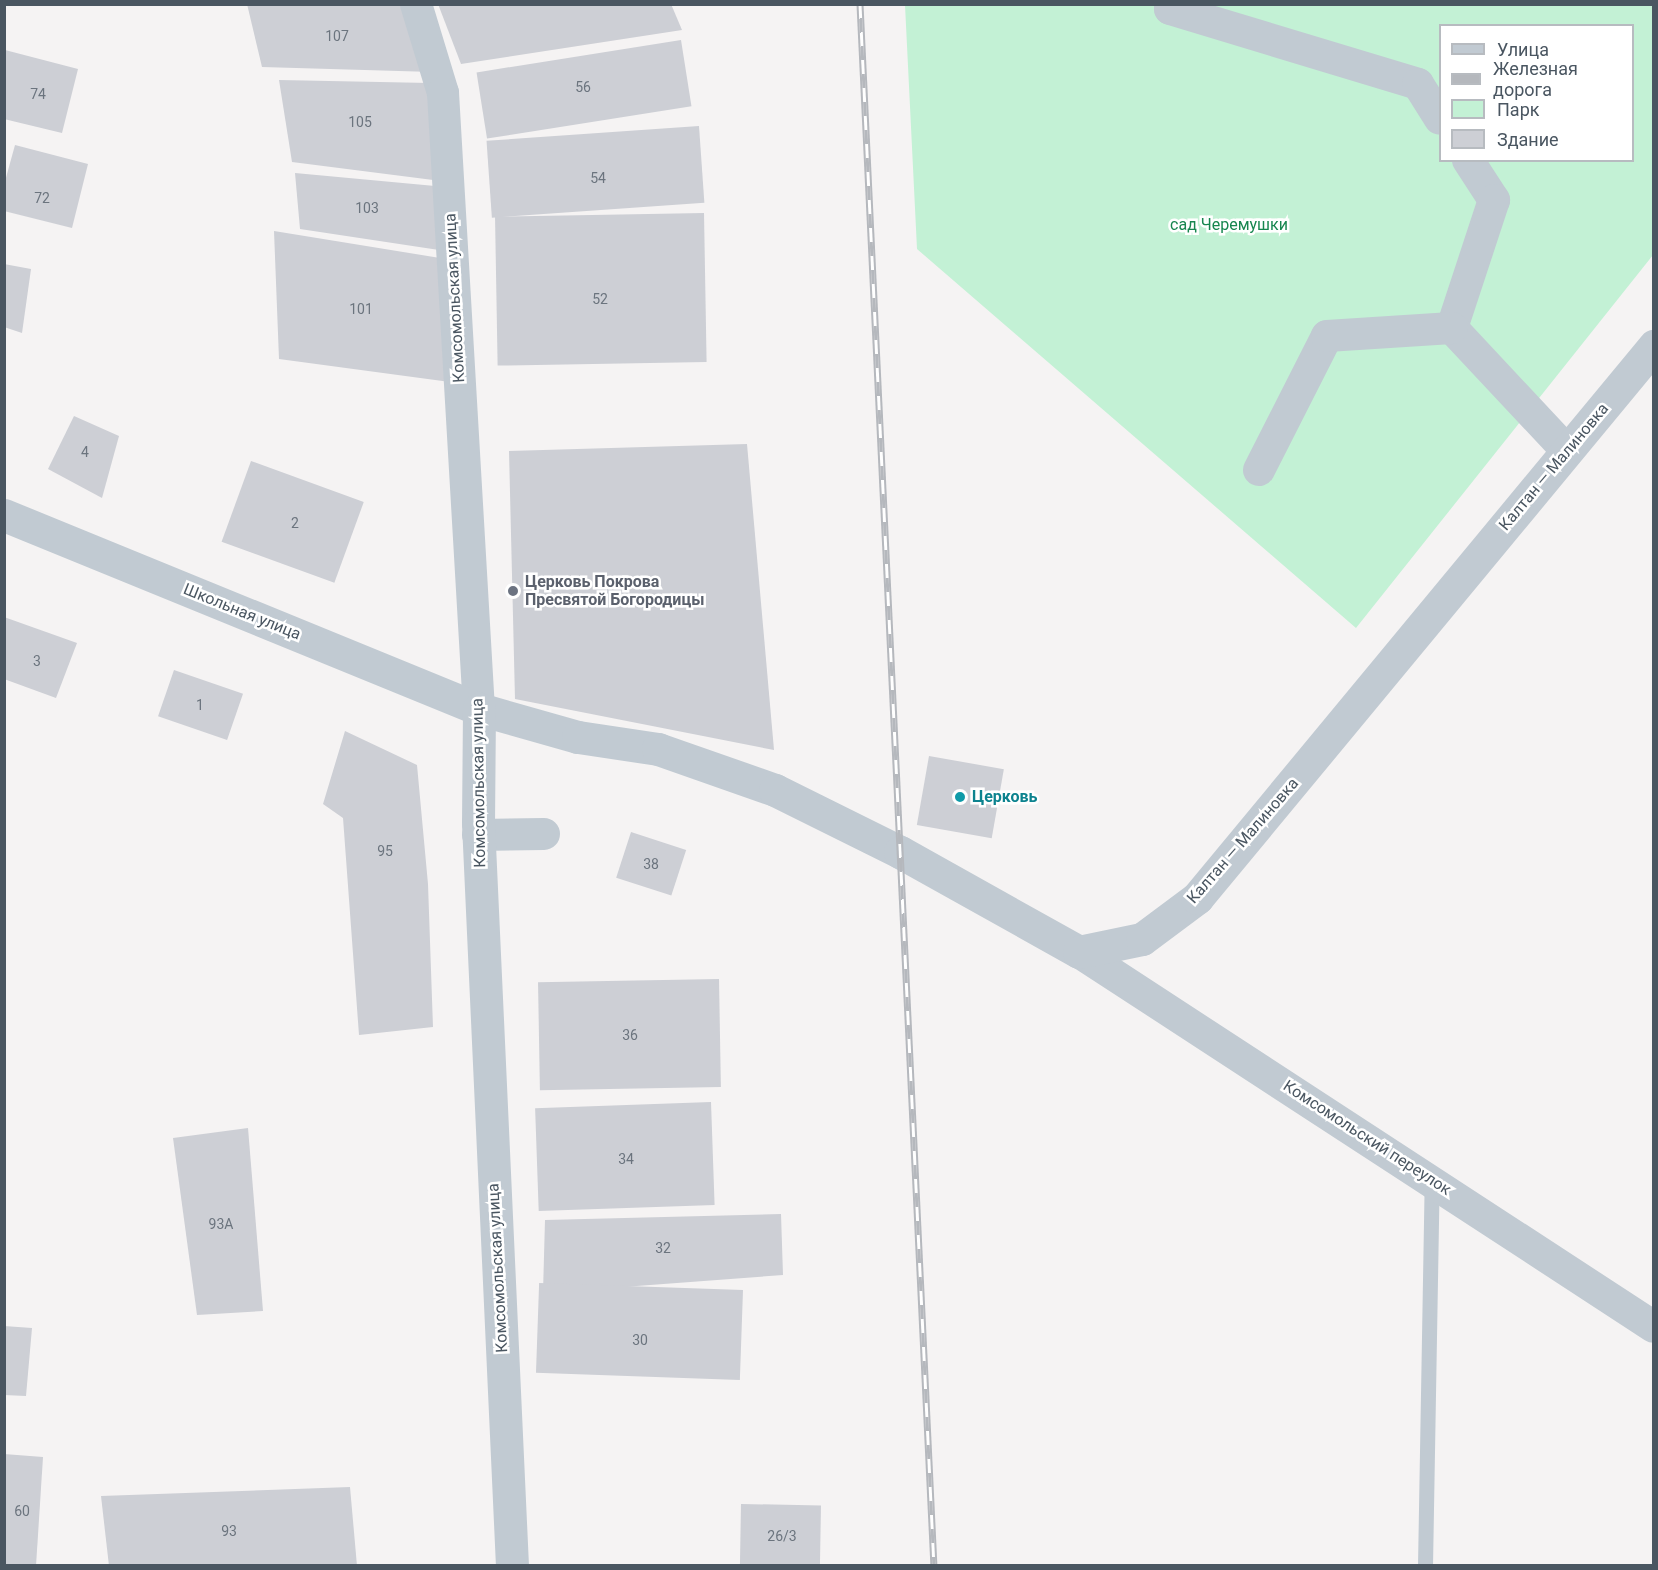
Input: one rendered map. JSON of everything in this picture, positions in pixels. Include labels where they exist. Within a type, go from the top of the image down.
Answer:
[{"type":"street","name":"Комсомольская улица","points":[[416,4],[443,93],[478,709],[478,835],[512,1566]]},
{"type":"street","points":[[1171,4],[1170,9],[1418,84],[1439,116]]},
{"type":"street","points":[[1452,328],[1494,200],[1469,162]]},
{"type":"street","points":[[1452,328],[1567,451]]},
{"type":"street","points":[[1259,470],[1327,336],[1452,328]]},
{"type":"street","name":"Калтан — Малиновка","points":[[1079,952],[1142,939],[1197,898],[1653,346]]},
{"type":"street","name":"Школьная улица","points":[[4,515],[478,709]]},
{"type":"street","points":[[478,709],[578,737],[658,749],[775,790],[900,852],[1079,952]]},
{"type":"street","points":[[478,835],[544,834]]},
{"type":"street","name":"Комсомольский переулок","points":[[1079,952],[1432,1179],[1653,1327]]},
{"type":"lane","points":[[1425,1566],[1432,1179]]},
{"type":"green space","name":"сад Черемушки","points":[[905,5],[1653,5],[1653,255],[1356,628],[917,249]]},
{"type":"building","points":[[247,4],[408,4],[433,72],[262,67]]},
{"type":"building","points":[[438,4],[671,4],[682,30],[461,64]]},
{"type":"building","points":[[681,40],[691,106],[487,139],[477,72]]},
{"type":"building","points":[[5,50],[78,69],[62,133],[4,119]]},
{"type":"building","points":[[279,80],[430,83],[441,181],[292,162]]},
{"type":"building","points":[[699,126],[704,203],[492,218],[487,141]]},
{"type":"building","points":[[15,145],[88,164],[72,228],[4,211],[4,185]]},
{"type":"building","points":[[295,173],[435,186],[439,250],[300,229]]},
{"type":"building","points":[[704,213],[707,362],[498,366],[495,217]]},
{"type":"building","points":[[274,231],[440,258],[450,382],[279,359]]},
{"type":"building","points":[[4,264],[31,269],[22,333],[4,327]]},
{"type":"building","points":[[74,416],[119,436],[102,498],[48,469]]},
{"type":"building","points":[[747,444],[774,750],[515,699],[509,451]]},
{"type":"building","points":[[251,461],[364,502],[334,583],[222,542]]},
{"type":"building","points":[[4,617],[77,643],[56,698],[4,679]]},
{"type":"building","points":[[174,670],[243,694],[227,740],[158,716]]},
{"type":"building","points":[[345,731],[417,765],[428,884],[433,1027],[359,1035],[343,818],[323,804]]},
{"type":"building","name":"Церковь","points":[[929,756],[1004,769],[992,838],[917,825]]},
{"type":"building","points":[[631,832],[686,850],[671,896],[616,878]]},
{"type":"building","points":[[719,979],[721,1087],[540,1090],[538,982]]},
{"type":"building","points":[[711,1102],[715,1205],[539,1211],[535,1108]]},
{"type":"building","points":[[248,1128],[263,1311],[197,1315],[173,1138]]},
{"type":"building","points":[[781,1214],[783,1275],[543,1293],[545,1220]]},
{"type":"building","points":[[539,1283],[743,1290],[740,1380],[536,1373]]},
{"type":"building","points":[[4,1326],[32,1328],[26,1396],[4,1395]]},
{"type":"building","points":[[4,1454],[43,1457],[36,1566],[4,1566]]},
{"type":"building","points":[[350,1487],[357,1566],[109,1566],[101,1496]]},
{"type":"building","points":[[741,1504],[821,1505],[820,1566],[740,1566]]},
{"type":"railway","points":[[860,4],[934,1566]]},
{"type":"place","name":"Церковь Покрова Пресвятой Богородицы","points":[[513,591]]},
{"type":"place","name":"Церковь","points":[[960,797]]}]
